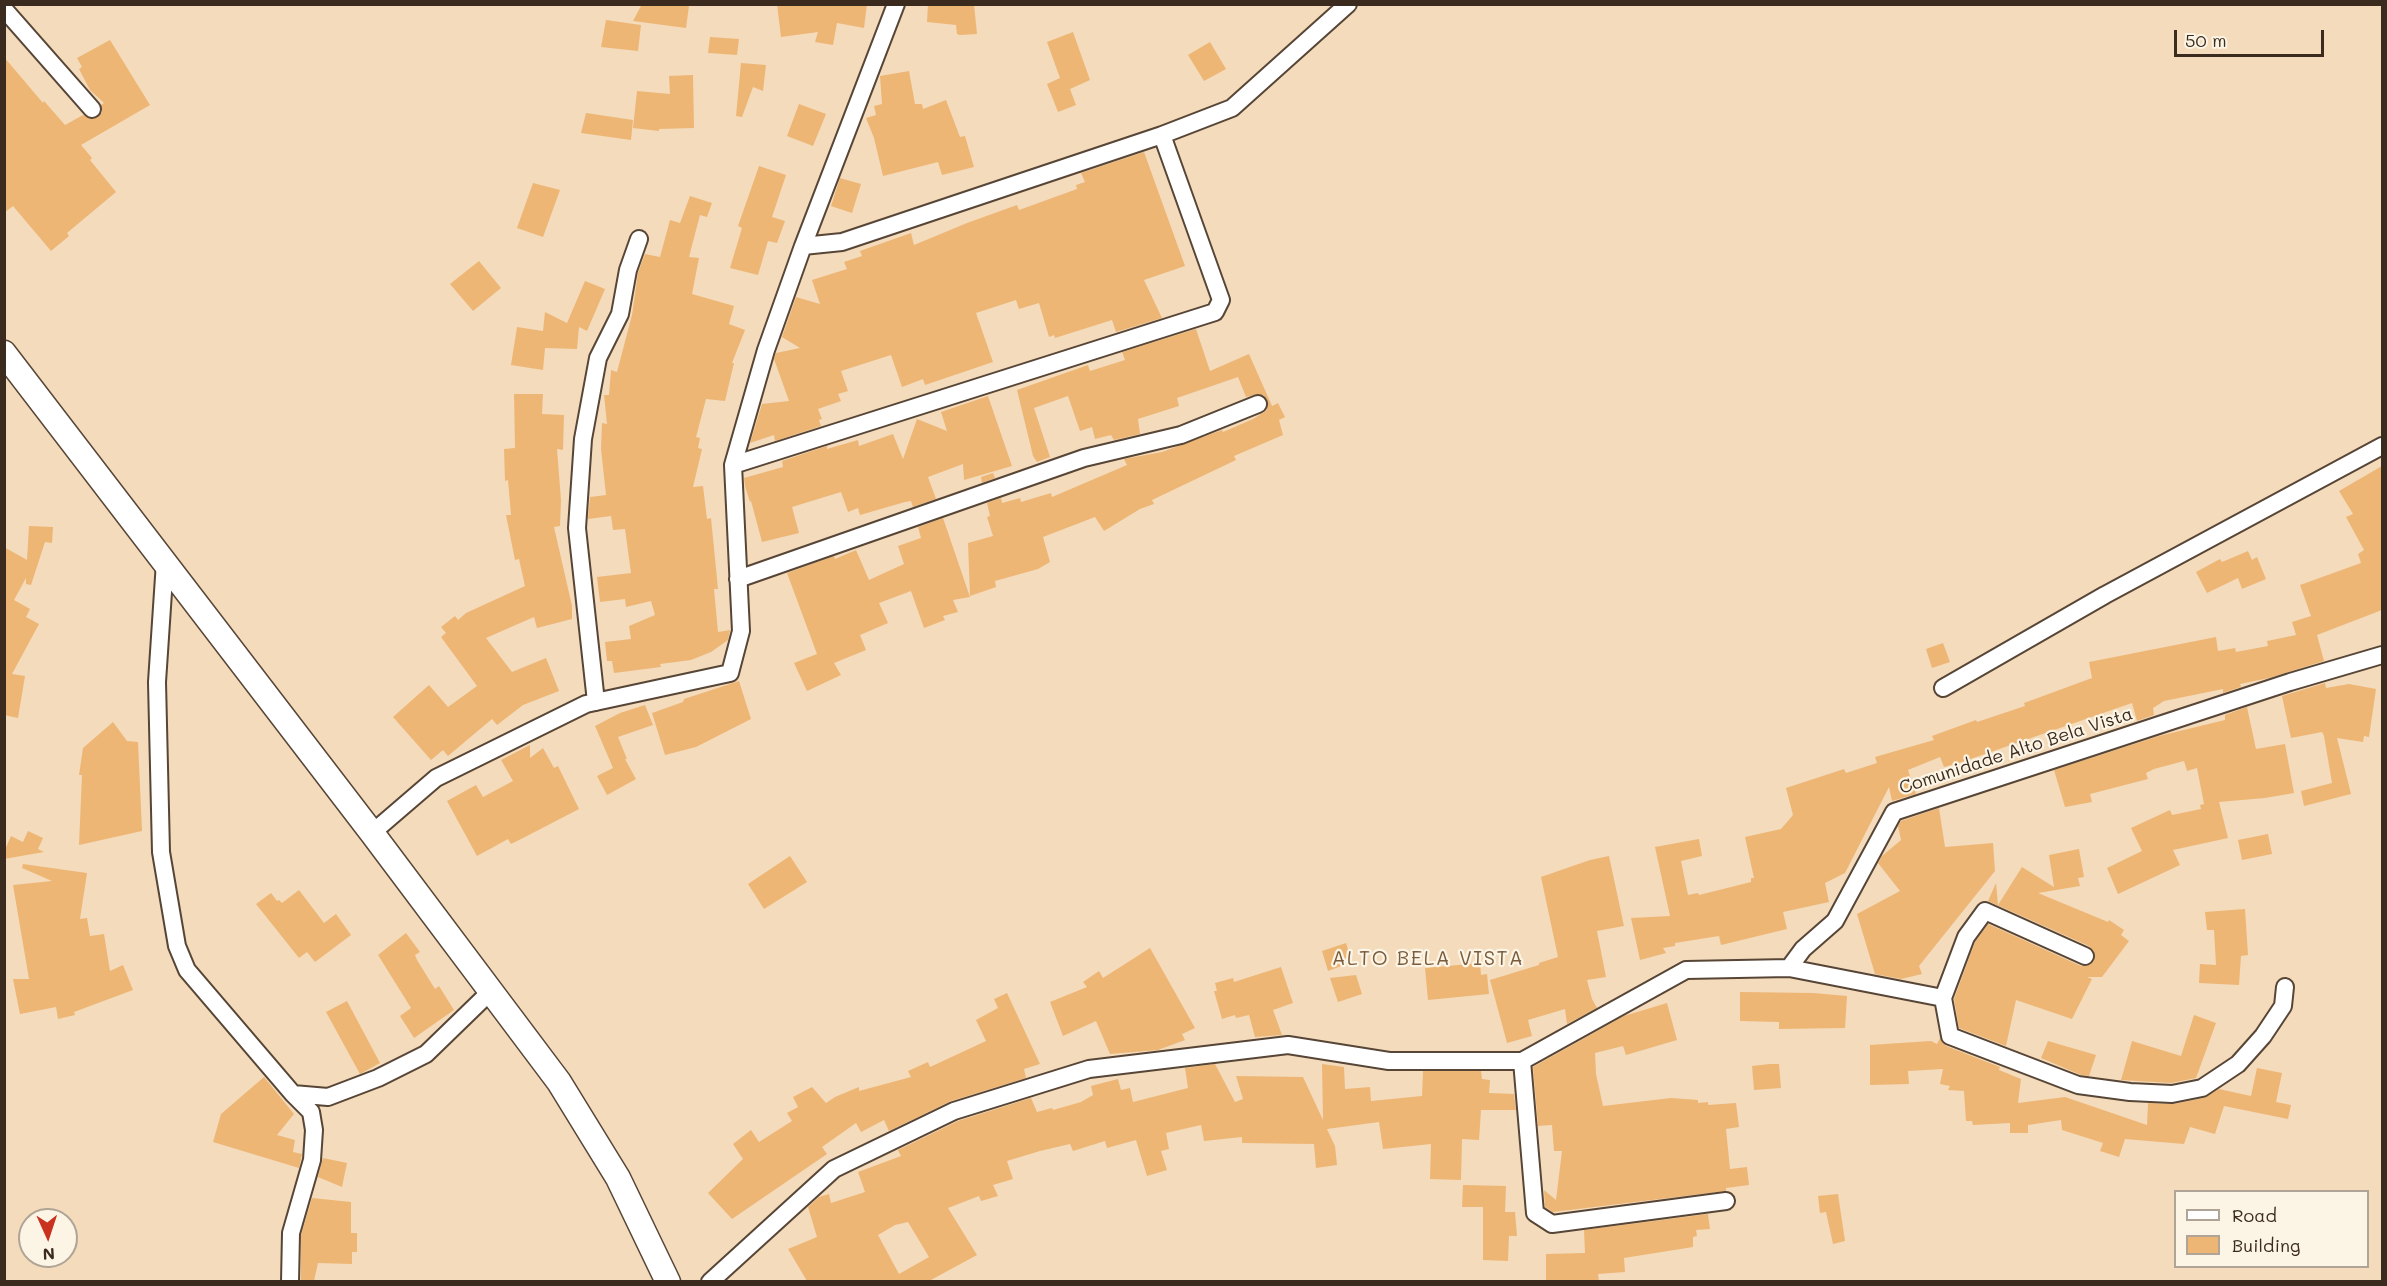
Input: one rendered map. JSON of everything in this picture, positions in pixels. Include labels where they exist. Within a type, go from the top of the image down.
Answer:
[{"type":"main road","points":[[4,353],[372,833],[559,1082],[612,1168],[668,1281]]},
{"type":"street","points":[[372,833],[436,777],[586,704],[730,673],[741,631],[733,465],[766,350],[802,246],[896,4]]},
{"type":"street","points":[[802,246],[842,242],[1162,135],[1232,108],[1348,4]]},
{"type":"street","points":[[4,9],[92,109]]},
{"type":"street","points":[[733,465],[1215,312],[1221,300],[1162,135]]},
{"type":"street","points":[[596,702],[577,528],[583,439],[598,358],[620,314],[628,270],[639,239]]},
{"type":"street","points":[[738,579],[1084,458],[1181,435],[1258,404]]},
{"type":"street","points":[[1943,688],[2105,595],[2382,446]]},
{"type":"street","points":[[165,562],[157,682],[161,852],[177,946],[187,970],[311,1112],[314,1130],[312,1160],[291,1233],[290,1281]]},
{"type":"street","name":"Comunidade Alto Bela Vista","points":[[1789,968],[1803,949],[1835,921],[1894,812],[2290,682],[2382,656]]},
{"type":"street","points":[[2085,956],[1985,911],[1966,937],[1943,998],[1950,1036],[2078,1084],[2130,1092],[2172,1094],[2202,1088],[2238,1064],[2263,1036],[2283,1006],[2285,987]]},
{"type":"street","points":[[710,1281],[834,1169],[954,1111],[1089,1069],[1288,1045],[1389,1060],[1522,1061],[1686,970],[1789,968],[1943,998]]},
{"type":"street","points":[[311,1112],[328,1097],[378,1078],[426,1054],[491,991]]},
{"type":"street","points":[[1522,1061],[1535,1213],[1552,1224],[1726,1202]]},
{"type":"street","points":[[293,1094],[328,1097]]},
{"type":"building","points":[[642,4],[689,6],[686,28],[633,21]]},
{"type":"building","points":[[777,4],[867,4],[864,28],[837,23],[833,45],[815,42],[818,32],[781,37]]},
{"type":"building","points":[[928,4],[974,4],[977,34],[960,35],[957,34],[956,25],[927,22]]},
{"type":"building","points":[[606,20],[641,25],[638,51],[601,47]]},
{"type":"building","points":[[1073,32],[1090,80],[1070,89],[1076,105],[1058,112],[1047,84],[1060,78],[1047,42]]},
{"type":"building","points":[[710,37],[739,39],[737,55],[708,53]]},
{"type":"building","points":[[110,40],[150,105],[81,145],[116,192],[67,233],[69,236],[51,251],[13,206],[4,213],[4,57],[65,125],[83,115],[93,119],[102,113],[101,105],[104,103],[90,90],[79,69],[82,67],[77,58]]},
{"type":"building","points":[[1210,42],[1226,69],[1204,81],[1188,55]]},
{"type":"building","points":[[741,63],[766,65],[763,91],[753,87],[742,117],[736,116]]},
{"type":"building","points":[[909,71],[915,104],[922,104],[923,109],[946,100],[960,137],[965,136],[974,167],[942,175],[938,162],[883,176],[874,138],[866,118],[876,115],[874,106],[882,104],[880,76]]},
{"type":"building","points":[[693,75],[694,128],[659,129],[659,131],[633,128],[637,91],[670,94],[669,76]]},
{"type":"building","points":[[799,104],[826,114],[813,146],[787,136]]},
{"type":"building","points":[[586,113],[633,120],[631,140],[581,133]]},
{"type":"building","points":[[1144,152],[1185,266],[1144,280],[1162,318],[1116,332],[1112,320],[1055,338],[1054,335],[1049,337],[1039,303],[1019,309],[1016,300],[976,313],[993,362],[925,385],[923,379],[902,387],[891,355],[841,371],[848,391],[838,394],[841,401],[818,409],[822,419],[819,420],[821,426],[775,441],[774,435],[750,443],[762,404],[789,401],[774,359],[776,353],[800,348],[782,337],[796,297],[820,304],[812,280],[847,269],[844,262],[862,256],[860,251],[911,233],[914,245],[1017,205],[1019,210],[1077,189],[1076,185],[1085,182],[1081,173]]},
{"type":"building","points":[[759,166],[786,175],[772,217],[785,221],[777,243],[768,241],[758,275],[730,268],[742,228],[738,226]]},
{"type":"building","points":[[840,178],[861,184],[852,213],[831,206]]},
{"type":"building","points":[[533,183],[560,190],[543,237],[517,228]]},
{"type":"building","points":[[690,196],[712,203],[707,217],[700,215],[689,257],[699,258],[692,294],[734,306],[729,324],[745,330],[732,363],[734,363],[725,401],[706,399],[696,437],[700,438],[698,448],[702,449],[693,487],[703,486],[707,519],[711,518],[718,589],[714,589],[718,632],[730,630],[728,640],[711,652],[691,660],[660,664],[661,667],[614,673],[612,661],[607,661],[605,642],[631,639],[629,626],[655,615],[651,601],[626,607],[625,599],[600,602],[597,577],[631,573],[625,529],[613,530],[611,516],[588,519],[590,497],[606,495],[601,449],[602,423],[607,424],[604,395],[609,395],[611,370],[617,372],[632,315],[638,273],[645,254],[660,257],[670,220],[680,223]]},
{"type":"building","points":[[479,261],[501,288],[473,311],[450,284]]},
{"type":"building","points":[[585,281],[605,289],[587,331],[579,327],[577,349],[545,348],[543,370],[511,365],[517,327],[543,331],[545,312],[567,323]]},
{"type":"building","points":[[1196,329],[1210,371],[1249,354],[1272,406],[1278,403],[1285,417],[1279,420],[1283,435],[1234,456],[1236,460],[1152,500],[1154,504],[1140,509],[1104,531],[1095,517],[1043,537],[1050,562],[1038,569],[995,581],[996,587],[970,596],[968,543],[993,536],[987,517],[990,516],[987,503],[1001,498],[1002,503],[1020,498],[1021,502],[1051,493],[1052,497],[1127,465],[1124,459],[1162,452],[1222,430],[1223,432],[1266,411],[1268,405],[1265,396],[1259,394],[1246,397],[1238,377],[1177,398],[1179,406],[1138,419],[1140,434],[1114,440],[1111,435],[1095,439],[1092,427],[1080,431],[1068,396],[1034,408],[1050,457],[1037,462],[1033,456],[1017,390],[1088,365],[1090,371],[1125,360],[1122,352]]},
{"type":"building","points":[[514,394],[543,394],[542,414],[564,415],[563,450],[557,449],[561,500],[560,526],[554,527],[572,606],[572,619],[537,628],[534,617],[486,638],[512,672],[546,658],[559,691],[523,705],[497,725],[492,719],[448,756],[443,750],[431,760],[393,717],[429,685],[448,707],[477,686],[441,637],[446,633],[441,627],[455,616],[458,620],[466,613],[525,586],[519,559],[515,560],[506,515],[511,515],[508,480],[505,481],[504,449],[515,448]]},
{"type":"building","points":[[988,396],[1012,466],[964,480],[963,464],[928,477],[936,499],[913,507],[911,501],[860,515],[858,508],[848,512],[841,492],[792,507],[799,533],[762,542],[744,478],[783,467],[782,461],[827,446],[827,449],[858,440],[859,446],[893,434],[903,459],[917,419],[947,431],[941,412]]},
{"type":"building","points":[[2382,466],[2382,610],[2317,635],[2324,661],[2269,678],[2240,684],[2241,687],[2223,693],[2223,689],[2164,701],[2153,708],[2154,715],[2137,721],[2132,703],[1959,763],[1944,767],[1940,757],[1908,770],[1916,794],[1892,801],[1889,787],[1845,873],[1825,883],[1829,902],[1783,912],[1787,929],[1721,945],[1719,936],[1675,943],[1675,946],[1663,948],[1666,953],[1640,960],[1631,918],[1670,916],[1655,847],[1699,839],[1702,856],[1681,861],[1688,895],[1698,893],[1699,895],[1751,882],[1751,878],[1754,878],[1745,837],[1781,829],[1793,815],[1786,788],[1844,769],[1846,773],[1877,763],[1875,757],[1934,740],[1932,736],[2025,706],[2024,703],[2092,678],[2089,662],[2216,637],[2218,651],[2235,648],[2236,652],[2268,646],[2267,641],[2296,635],[2292,622],[2311,616],[2300,585],[2361,563],[2358,554],[2364,550],[2346,517],[2353,514],[2339,491]]},
{"type":"building","points":[[993,473],[995,478],[982,483],[981,477]]},
{"type":"building","points":[[943,518],[970,597],[953,600],[958,612],[943,616],[945,620],[924,628],[911,591],[879,603],[888,623],[860,635],[866,650],[834,663],[841,675],[807,691],[794,663],[817,654],[787,573],[834,556],[835,559],[856,550],[869,580],[904,564],[898,546],[921,538],[918,527]]},
{"type":"building","points":[[29,526],[53,527],[52,543],[45,542],[31,585],[26,584],[26,578],[14,600],[30,609],[26,617],[39,624],[12,674],[25,676],[18,718],[4,715],[4,547],[27,560]]},
{"type":"building","points":[[2248,551],[2252,560],[2257,557],[2266,579],[2242,589],[2238,578],[2207,593],[2196,572],[2220,559],[2222,562]]},
{"type":"building","points":[[1943,643],[1950,662],[1932,668],[1926,649]]},
{"type":"building","points":[[739,681],[751,719],[696,747],[665,755],[652,713],[683,702],[684,699]]},
{"type":"building","points":[[2325,683],[2326,688],[2349,684],[2376,689],[2369,737],[2364,736],[2363,742],[2337,738],[2351,794],[2304,806],[2301,791],[2332,783],[2324,736],[2322,732],[2291,738],[2282,696]]},
{"type":"building","points":[[645,705],[653,725],[618,737],[627,759],[625,759],[636,779],[607,795],[597,776],[613,768],[595,726],[620,713]]},
{"type":"building","points":[[2247,707],[2256,749],[2285,744],[2294,793],[2219,802],[2228,838],[2173,850],[2180,865],[2118,894],[2107,868],[2142,851],[2131,828],[2170,810],[2172,815],[2201,809],[2200,805],[2204,804],[2197,768],[2187,771],[2184,761],[2154,769],[2146,773],[2148,779],[2090,794],[2092,802],[2065,807],[2054,770],[2159,736],[2225,720],[2225,715]]},
{"type":"building","points":[[113,722],[127,741],[138,742],[142,831],[79,845],[82,775],[79,775],[83,748]]},
{"type":"building","points":[[530,745],[530,758],[543,748],[554,768],[558,766],[579,809],[511,844],[508,839],[477,856],[447,801],[476,785],[483,797],[513,781],[501,760]]},
{"type":"building","points":[[1939,808],[1945,847],[1993,843],[1995,871],[1919,966],[1922,974],[1901,979],[1875,974],[1857,914],[1900,891],[1878,863],[1882,856],[1901,840],[1898,826],[1901,821]]},
{"type":"building","points":[[28,831],[43,838],[38,849],[44,852],[4,859],[4,852],[11,836],[23,842]]},
{"type":"building","points":[[2268,834],[2272,854],[2242,860],[2238,840]]},
{"type":"building","points":[[2079,849],[2084,877],[2078,878],[2080,886],[2038,893],[2108,922],[2109,920],[2124,930],[2121,935],[2129,941],[2102,977],[2087,977],[2092,979],[2072,1019],[2016,1000],[2006,1046],[1959,1028],[1954,999],[1975,942],[1988,924],[2081,966],[2087,966],[2094,961],[2095,954],[2089,946],[1988,901],[1996,883],[1998,905],[2022,867],[2054,887],[2049,855]]},
{"type":"building","points":[[790,856],[807,882],[764,909],[748,884]]},
{"type":"building","points":[[1609,856],[1624,926],[1597,931],[1606,977],[1587,980],[1597,1008],[1567,1024],[1565,1009],[1528,1020],[1532,1036],[1507,1043],[1490,980],[1558,957],[1541,877]]},
{"type":"building","points":[[23,864],[87,873],[80,919],[87,918],[90,936],[104,934],[110,971],[123,965],[133,990],[74,1012],[75,1015],[58,1019],[56,1007],[20,1014],[13,979],[29,979],[13,885],[52,881],[22,868]]},
{"type":"building","points":[[299,890],[324,923],[336,914],[351,935],[315,962],[307,952],[299,958],[256,904],[271,893],[277,901],[282,903]]},
{"type":"building","points":[[2245,909],[2248,955],[2241,956],[2239,985],[2199,983],[2200,964],[2216,965],[2214,930],[2207,930],[2205,912]]},
{"type":"building","points":[[406,933],[420,952],[415,955],[417,960],[435,989],[439,986],[454,1010],[414,1038],[400,1016],[411,1008],[378,955]]},
{"type":"building","points":[[1346,943],[1352,962],[1328,971],[1322,951]]},
{"type":"building","points":[[1150,948],[1195,1028],[1182,1034],[1185,1040],[1158,1050],[1110,1054],[1096,1021],[1063,1036],[1050,1002],[1087,987],[1083,982],[1099,971],[1103,978]]},
{"type":"building","points":[[1480,963],[1481,975],[1487,974],[1489,994],[1428,1000],[1425,968]]},
{"type":"building","points":[[1281,967],[1293,1003],[1273,1010],[1282,1035],[1255,1037],[1249,1015],[1236,1018],[1235,1015],[1222,1019],[1214,991],[1217,991],[1215,983],[1233,978],[1234,982]]},
{"type":"building","points":[[1356,975],[1362,994],[1338,1002],[1330,978]]},
{"type":"building","points":[[1740,992],[1847,996],[1845,1028],[1779,1029],[1779,1022],[1740,1021]]},
{"type":"building","points":[[1007,993],[1040,1064],[1024,1069],[1026,1078],[951,1101],[889,1131],[884,1120],[861,1132],[856,1123],[822,1147],[827,1154],[732,1219],[708,1193],[743,1159],[733,1144],[751,1130],[759,1142],[792,1121],[787,1113],[798,1107],[793,1097],[812,1087],[826,1103],[859,1087],[859,1091],[911,1077],[908,1071],[928,1062],[930,1067],[986,1041],[976,1020],[998,1008],[994,999]]},
{"type":"building","points":[[347,1001],[380,1063],[360,1074],[326,1012]]},
{"type":"building","points":[[1667,1003],[1677,1040],[1626,1055],[1623,1046],[1595,1053],[1596,1074],[1603,1106],[1671,1098],[1698,1100],[1698,1103],[1708,1102],[1708,1105],[1736,1103],[1739,1127],[1726,1129],[1730,1169],[1747,1167],[1749,1185],[1726,1188],[1726,1191],[1553,1212],[1545,1207],[1544,1190],[1556,1200],[1562,1151],[1554,1151],[1552,1125],[1538,1126],[1533,1067],[1624,1016]]},
{"type":"building","points":[[2194,1015],[2216,1023],[2196,1078],[2171,1083],[2121,1080],[2132,1041],[2181,1056]]},
{"type":"building","points":[[1940,1038],[1946,1046],[2000,1067],[1999,1070],[2021,1079],[2018,1103],[2065,1097],[2147,1125],[2148,1103],[2174,1104],[2204,1098],[2219,1089],[2251,1096],[2257,1068],[2282,1073],[2276,1102],[2291,1105],[2288,1119],[2224,1106],[2215,1134],[2190,1127],[2184,1144],[2125,1139],[2119,1157],[2100,1151],[2103,1143],[2062,1130],[2061,1120],[2028,1125],[2028,1133],[2010,1133],[2010,1123],[1973,1125],[1972,1121],[1966,1121],[1964,1091],[1948,1090],[1950,1086],[1940,1084],[1943,1069],[1908,1071],[1909,1084],[1870,1085],[1870,1045],[1931,1041],[1937,1044]]},
{"type":"building","points":[[2048,1041],[2096,1055],[2089,1076],[2081,1075],[2041,1058]]},
{"type":"building","points":[[1215,1064],[1235,1102],[1243,1099],[1236,1076],[1303,1077],[1323,1120],[1322,1064],[1344,1067],[1345,1089],[1370,1087],[1371,1101],[1422,1096],[1423,1071],[1481,1071],[1482,1079],[1490,1080],[1489,1093],[1514,1094],[1516,1110],[1481,1110],[1479,1140],[1462,1139],[1461,1180],[1430,1179],[1431,1144],[1383,1149],[1379,1122],[1327,1129],[1335,1146],[1337,1165],[1316,1168],[1314,1144],[1242,1143],[1242,1137],[1204,1141],[1201,1125],[1166,1133],[1169,1149],[1161,1151],[1167,1170],[1147,1176],[1136,1140],[1107,1148],[1105,1141],[1073,1151],[1070,1144],[1007,1161],[1013,1179],[993,1185],[998,1196],[981,1201],[979,1196],[948,1208],[977,1255],[929,1281],[807,1281],[788,1249],[817,1237],[808,1207],[819,1197],[829,1194],[831,1203],[865,1192],[858,1172],[901,1156],[898,1150],[958,1121],[1031,1098],[1037,1112],[1052,1108],[1053,1110],[1081,1102],[1093,1095],[1091,1086],[1118,1079],[1121,1090],[1130,1088],[1133,1102],[1188,1088],[1185,1068]],"holes":[[[908,1222],[929,1257],[899,1274],[878,1235],[895,1225]]]},
{"type":"building","points":[[1779,1064],[1781,1088],[1754,1090],[1752,1066]]},
{"type":"building","points":[[264,1077],[294,1114],[277,1135],[295,1140],[293,1152],[302,1154],[299,1168],[213,1142],[221,1114]]},
{"type":"building","points":[[323,1158],[347,1163],[342,1187],[318,1177]]},
{"type":"building","points":[[1463,1185],[1506,1186],[1505,1212],[1515,1212],[1517,1236],[1509,1236],[1508,1261],[1483,1260],[1483,1207],[1462,1207]]},
{"type":"building","points":[[1838,1194],[1845,1241],[1833,1244],[1826,1212],[1820,1213],[1818,1196]]},
{"type":"building","points":[[312,1198],[351,1202],[351,1233],[357,1233],[357,1252],[352,1252],[352,1264],[318,1263],[314,1281],[301,1281],[301,1235]]},
{"type":"building","points":[[1708,1214],[1710,1229],[1696,1230],[1697,1236],[1693,1237],[1693,1247],[1624,1258],[1625,1272],[1598,1274],[1599,1281],[1546,1281],[1546,1254],[1585,1253],[1584,1230]]},
{"type":"district","name":"ALTO BELA VISTA","points":[[1428,959]]}]
